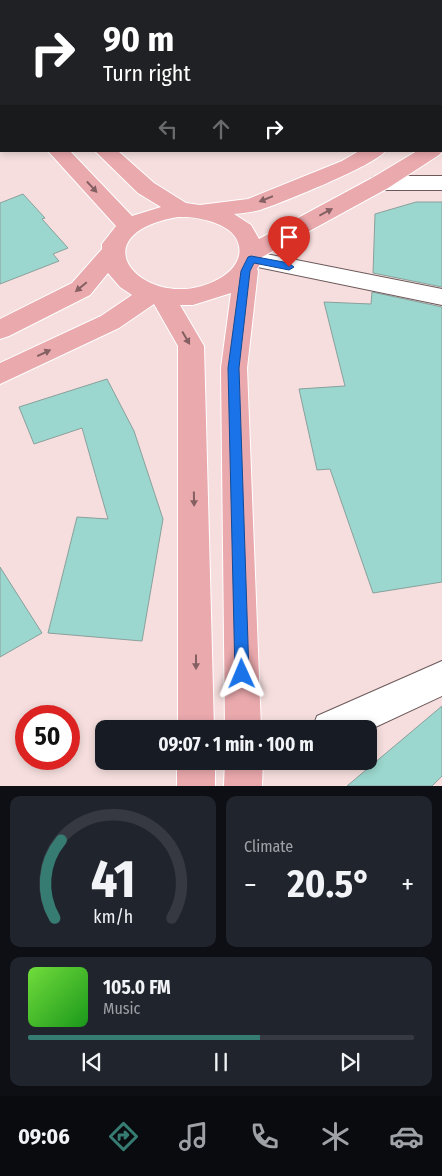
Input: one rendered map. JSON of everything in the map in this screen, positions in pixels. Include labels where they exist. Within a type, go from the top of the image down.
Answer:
[{"type":"main road","points":[[59,152],[129,227]]},
{"type":"main road","points":[[106,152],[146,188],[191,211],[217,215],[231,221],[242,230],[249,240],[250,260],[234,368],[243,720]]},
{"type":"main road","points":[[0,330],[81,289],[113,251],[118,238],[129,227],[152,215],[252,205],[349,165],[373,152]]},
{"type":"main road","points":[[113,251],[113,260],[122,276],[141,289],[158,294],[187,297],[211,292],[231,284],[250,260],[430,152]]},
{"type":"main road","points":[[0,374],[110,322],[158,294]]},
{"type":"main road","points":[[158,294],[191,346],[196,720]]},
{"type":"main road","points":[[196,770],[196,786]]},
{"type":"street","points":[[380,183],[442,183]]},
{"type":"street","points":[[250,260],[442,297]]},
{"type":"street","points":[[350,720],[442,678]]},
{"type":"building","points":[[23,194],[45,218],[42,219],[68,248],[53,254],[59,261],[0,284],[0,203]]},
{"type":"building","points":[[416,202],[442,202],[442,287],[373,273],[375,214]]},
{"type":"building","points":[[372,292],[442,307],[442,582],[373,593],[330,469],[317,470],[299,389],[345,386],[324,302],[371,304]]},
{"type":"building","points":[[107,379],[134,431],[163,519],[142,641],[48,633],[77,517],[108,519],[82,428],[34,444],[19,407]]},
{"type":"building","points":[[0,567],[42,633],[0,657]]},
{"type":"building","points":[[442,706],[442,776],[432,786],[347,786],[366,770],[377,770],[377,761]]},
{"type":"route","points":[[242,674],[234,368],[246,271],[251,259],[289,267]]}]
